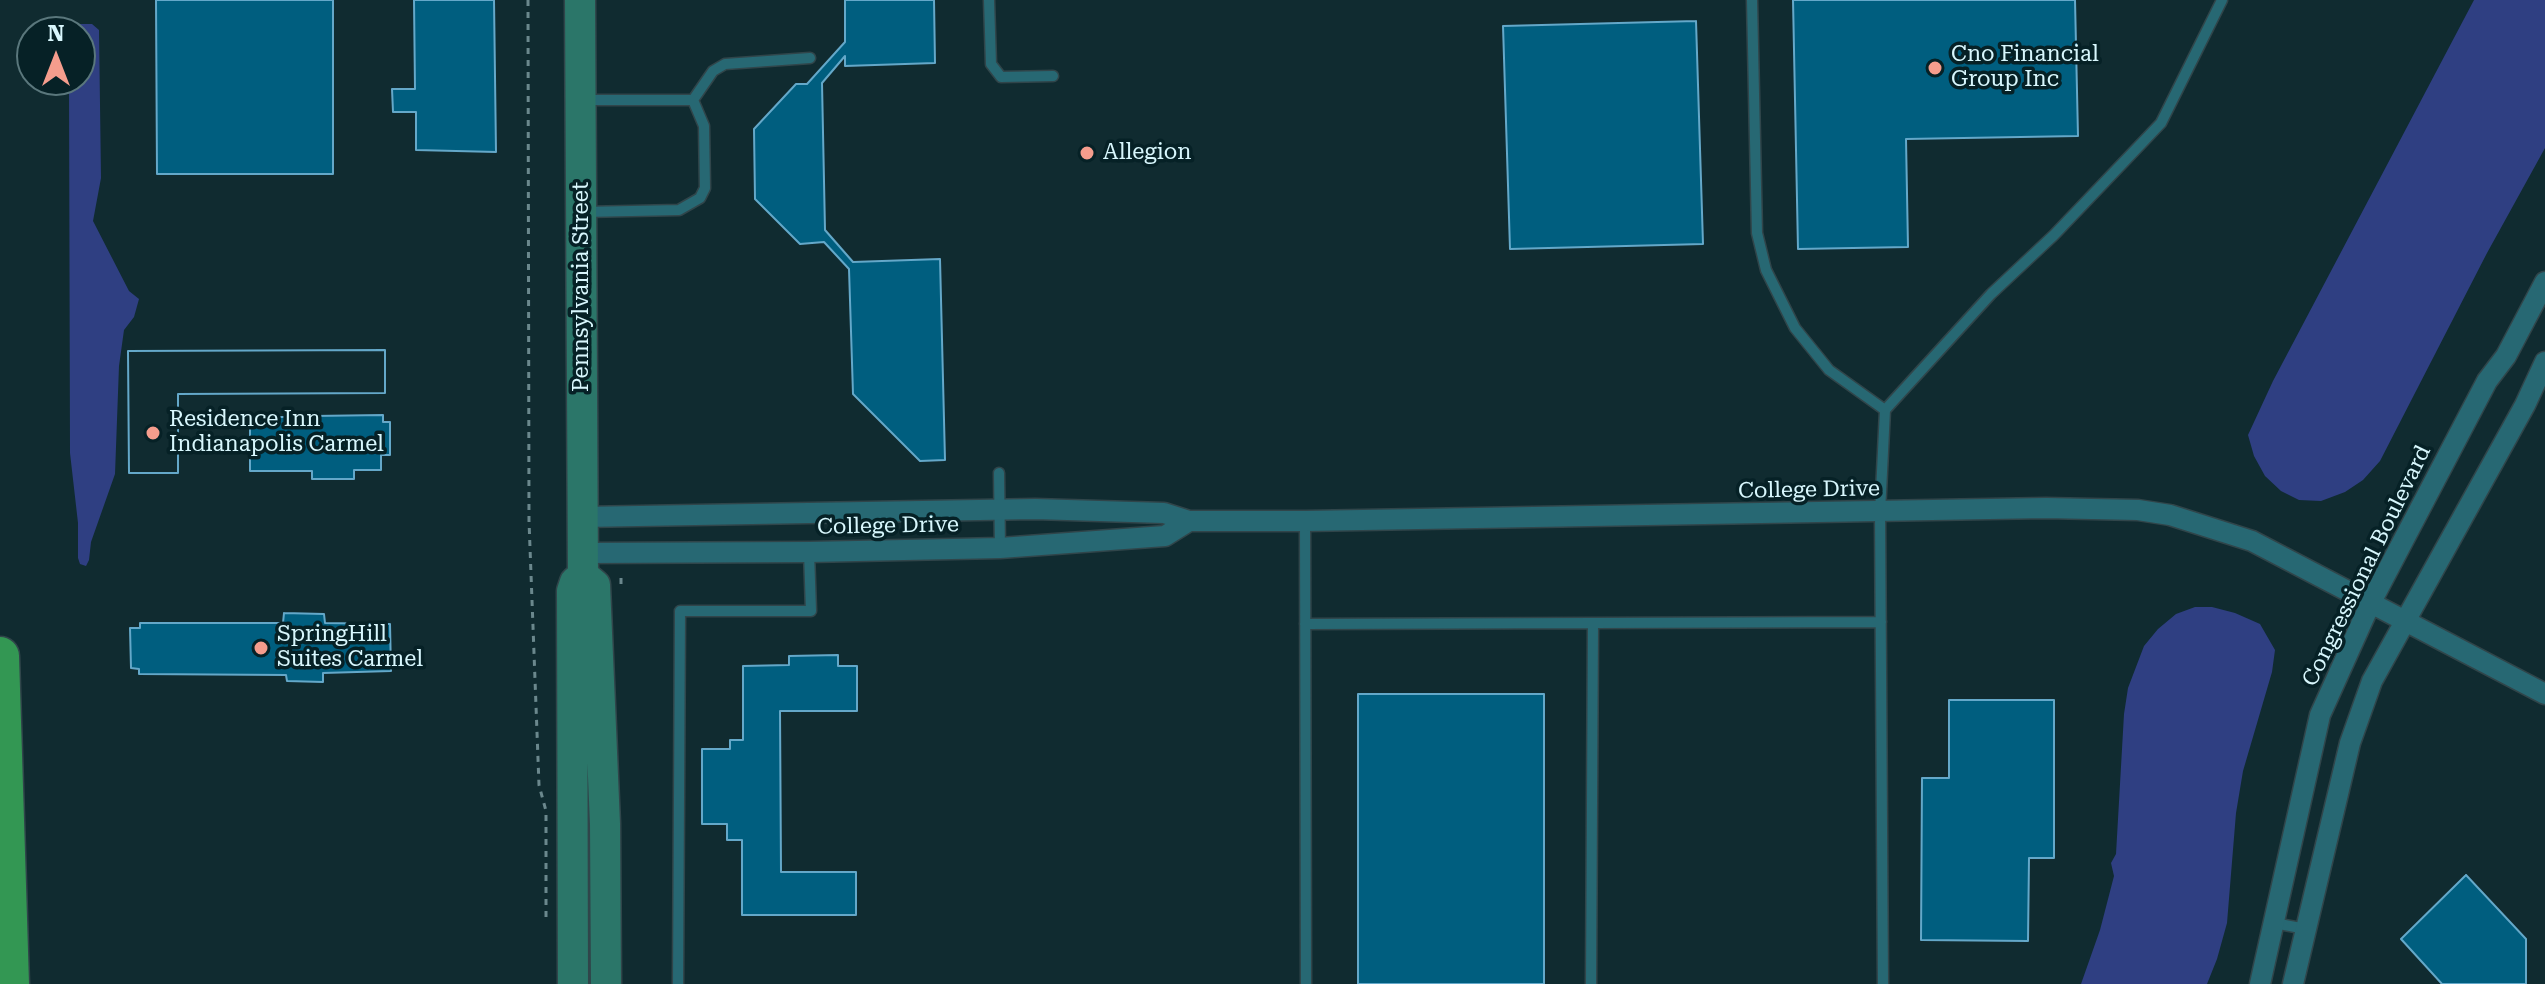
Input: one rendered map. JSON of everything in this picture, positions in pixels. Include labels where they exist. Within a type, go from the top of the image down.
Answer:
[{"type":"highway","points":[[0,656],[10,984]]},
{"type":"main road","name":"Pennsylvania Street","points":[[573,984],[572,591],[583,564],[580,0]]},
{"type":"main road","name":"Pennsylvania Street","points":[[583,564],[595,585],[605,824],[606,984]]},
{"type":"street","name":"Congressional Boulevard","points":[[2260,984],[2320,715],[2371,602],[2487,381],[2506,356],[2545,282]]},
{"type":"street","points":[[2293,984],[2350,743],[2372,681],[2525,405],[2545,362]]},
{"type":"street","name":"College Drive","points":[[582,517],[1000,510],[1164,513],[1189,521],[1305,521],[2046,508],[2138,510],[2170,515],[2252,541],[2545,694]]},
{"type":"street","name":"College Drive","points":[[583,564],[809,552],[1000,548],[1165,536],[1189,521]]},
{"type":"lane","points":[[989,0],[991,64],[1001,77],[1053,76]]},
{"type":"lane","points":[[1752,0],[1757,233],[1766,270],[1795,328],[1829,370],[1885,410]]},
{"type":"lane","points":[[1883,984],[1880,513],[1885,410],[1991,294],[2054,235],[2161,123],[2222,0]]},
{"type":"lane","points":[[693,100],[713,71],[725,64],[810,58]]},
{"type":"lane","points":[[581,100],[693,100]]},
{"type":"lane","points":[[581,212],[679,210],[700,198],[705,188],[704,126],[693,100]]},
{"type":"lane","points":[[999,473],[1000,548]]},
{"type":"lane","points":[[1305,521],[1306,984]]},
{"type":"lane","points":[[678,984],[680,611],[811,611],[809,552]]},
{"type":"lane","points":[[1305,624],[1881,622]]},
{"type":"lane","points":[[1591,984],[1593,623]]},
{"type":"lane","points":[[2274,923],[2306,929]]},
{"type":"path","points":[[528,0],[529,521],[539,785],[546,811],[547,936]]},
{"type":"water","points":[[2474,0],[2545,0],[2545,148],[2380,461],[2363,480],[2345,492],[2321,501],[2299,500],[2281,491],[2265,476],[2254,456],[2248,435],[2273,381]]},
{"type":"water","points":[[96,27],[99,30],[101,178],[93,221],[129,291],[139,299],[134,317],[124,330],[119,366],[115,474],[91,542],[86,566],[80,564],[78,558],[78,523],[70,453],[69,96],[96,96]]},
{"type":"water","points":[[2195,607],[2212,607],[2235,613],[2260,624],[2275,650],[2272,672],[2243,771],[2236,813],[2227,923],[2217,959],[2207,984],[2081,984],[2114,876],[2111,863],[2116,854],[2128,688],[2144,646],[2158,629],[2176,614]]},
{"type":"building","points":[[156,0],[333,0],[333,174],[157,174]]},
{"type":"building","points":[[414,0],[494,0],[496,152],[416,150],[416,112],[393,112],[392,89],[415,89]]},
{"type":"building","points":[[845,0],[934,0],[935,63],[845,66],[845,56],[822,83],[825,230],[853,262],[940,259],[945,460],[920,461],[853,394],[849,269],[824,242],[800,244],[755,199],[754,129],[796,84],[807,84],[845,42]]},
{"type":"building","name":"Cno Financial Group Inc","points":[[1793,0],[2075,0],[2078,136],[1906,139],[1908,247],[1798,249]]},
{"type":"building","points":[[1696,21],[1703,244],[1510,249],[1503,26]]},
{"type":"building","name":"Residence Inn Indianapolis Carmel","points":[[385,350],[385,393],[178,394],[178,473],[129,473],[128,351]]},
{"type":"building","name":"Residence Inn Indianapolis Carmel","points":[[385,350],[385,393],[178,394],[178,473],[129,473],[128,351]]},
{"type":"building","name":"Residence Inn Indianapolis Carmel","points":[[383,415],[383,422],[390,422],[390,455],[381,455],[381,470],[354,470],[354,479],[312,479],[312,471],[250,471],[250,417],[285,417],[285,426],[313,426],[313,416]]},
{"type":"building","name":"SpringHill Suites Carmel","points":[[284,613],[324,614],[325,623],[390,624],[391,671],[323,673],[323,682],[287,681],[286,675],[139,674],[139,669],[131,668],[130,628],[140,628],[140,623],[283,623]]},
{"type":"building","points":[[838,655],[838,666],[857,666],[857,711],[780,711],[781,872],[856,872],[856,915],[742,915],[742,840],[727,840],[727,824],[702,824],[702,749],[730,749],[730,740],[743,740],[743,666],[789,665],[789,656]]},
{"type":"building","points":[[1358,694],[1544,694],[1544,984],[1358,984]]},
{"type":"building","points":[[1949,700],[2054,700],[2054,858],[2029,858],[2028,941],[1921,940],[1922,778],[1949,778]]},
{"type":"building","points":[[2466,875],[2526,939],[2526,984],[2442,984],[2401,939]]},
{"type":"place","name":"Cno Financial Group Inc","points":[[1935,68]]},
{"type":"place","name":"Allegion","points":[[1087,153]]},
{"type":"place","name":"Residence Inn Indianapolis Carmel","points":[[153,433]]},
{"type":"place","name":"SpringHill Suites Carmel","points":[[261,648]]}]
